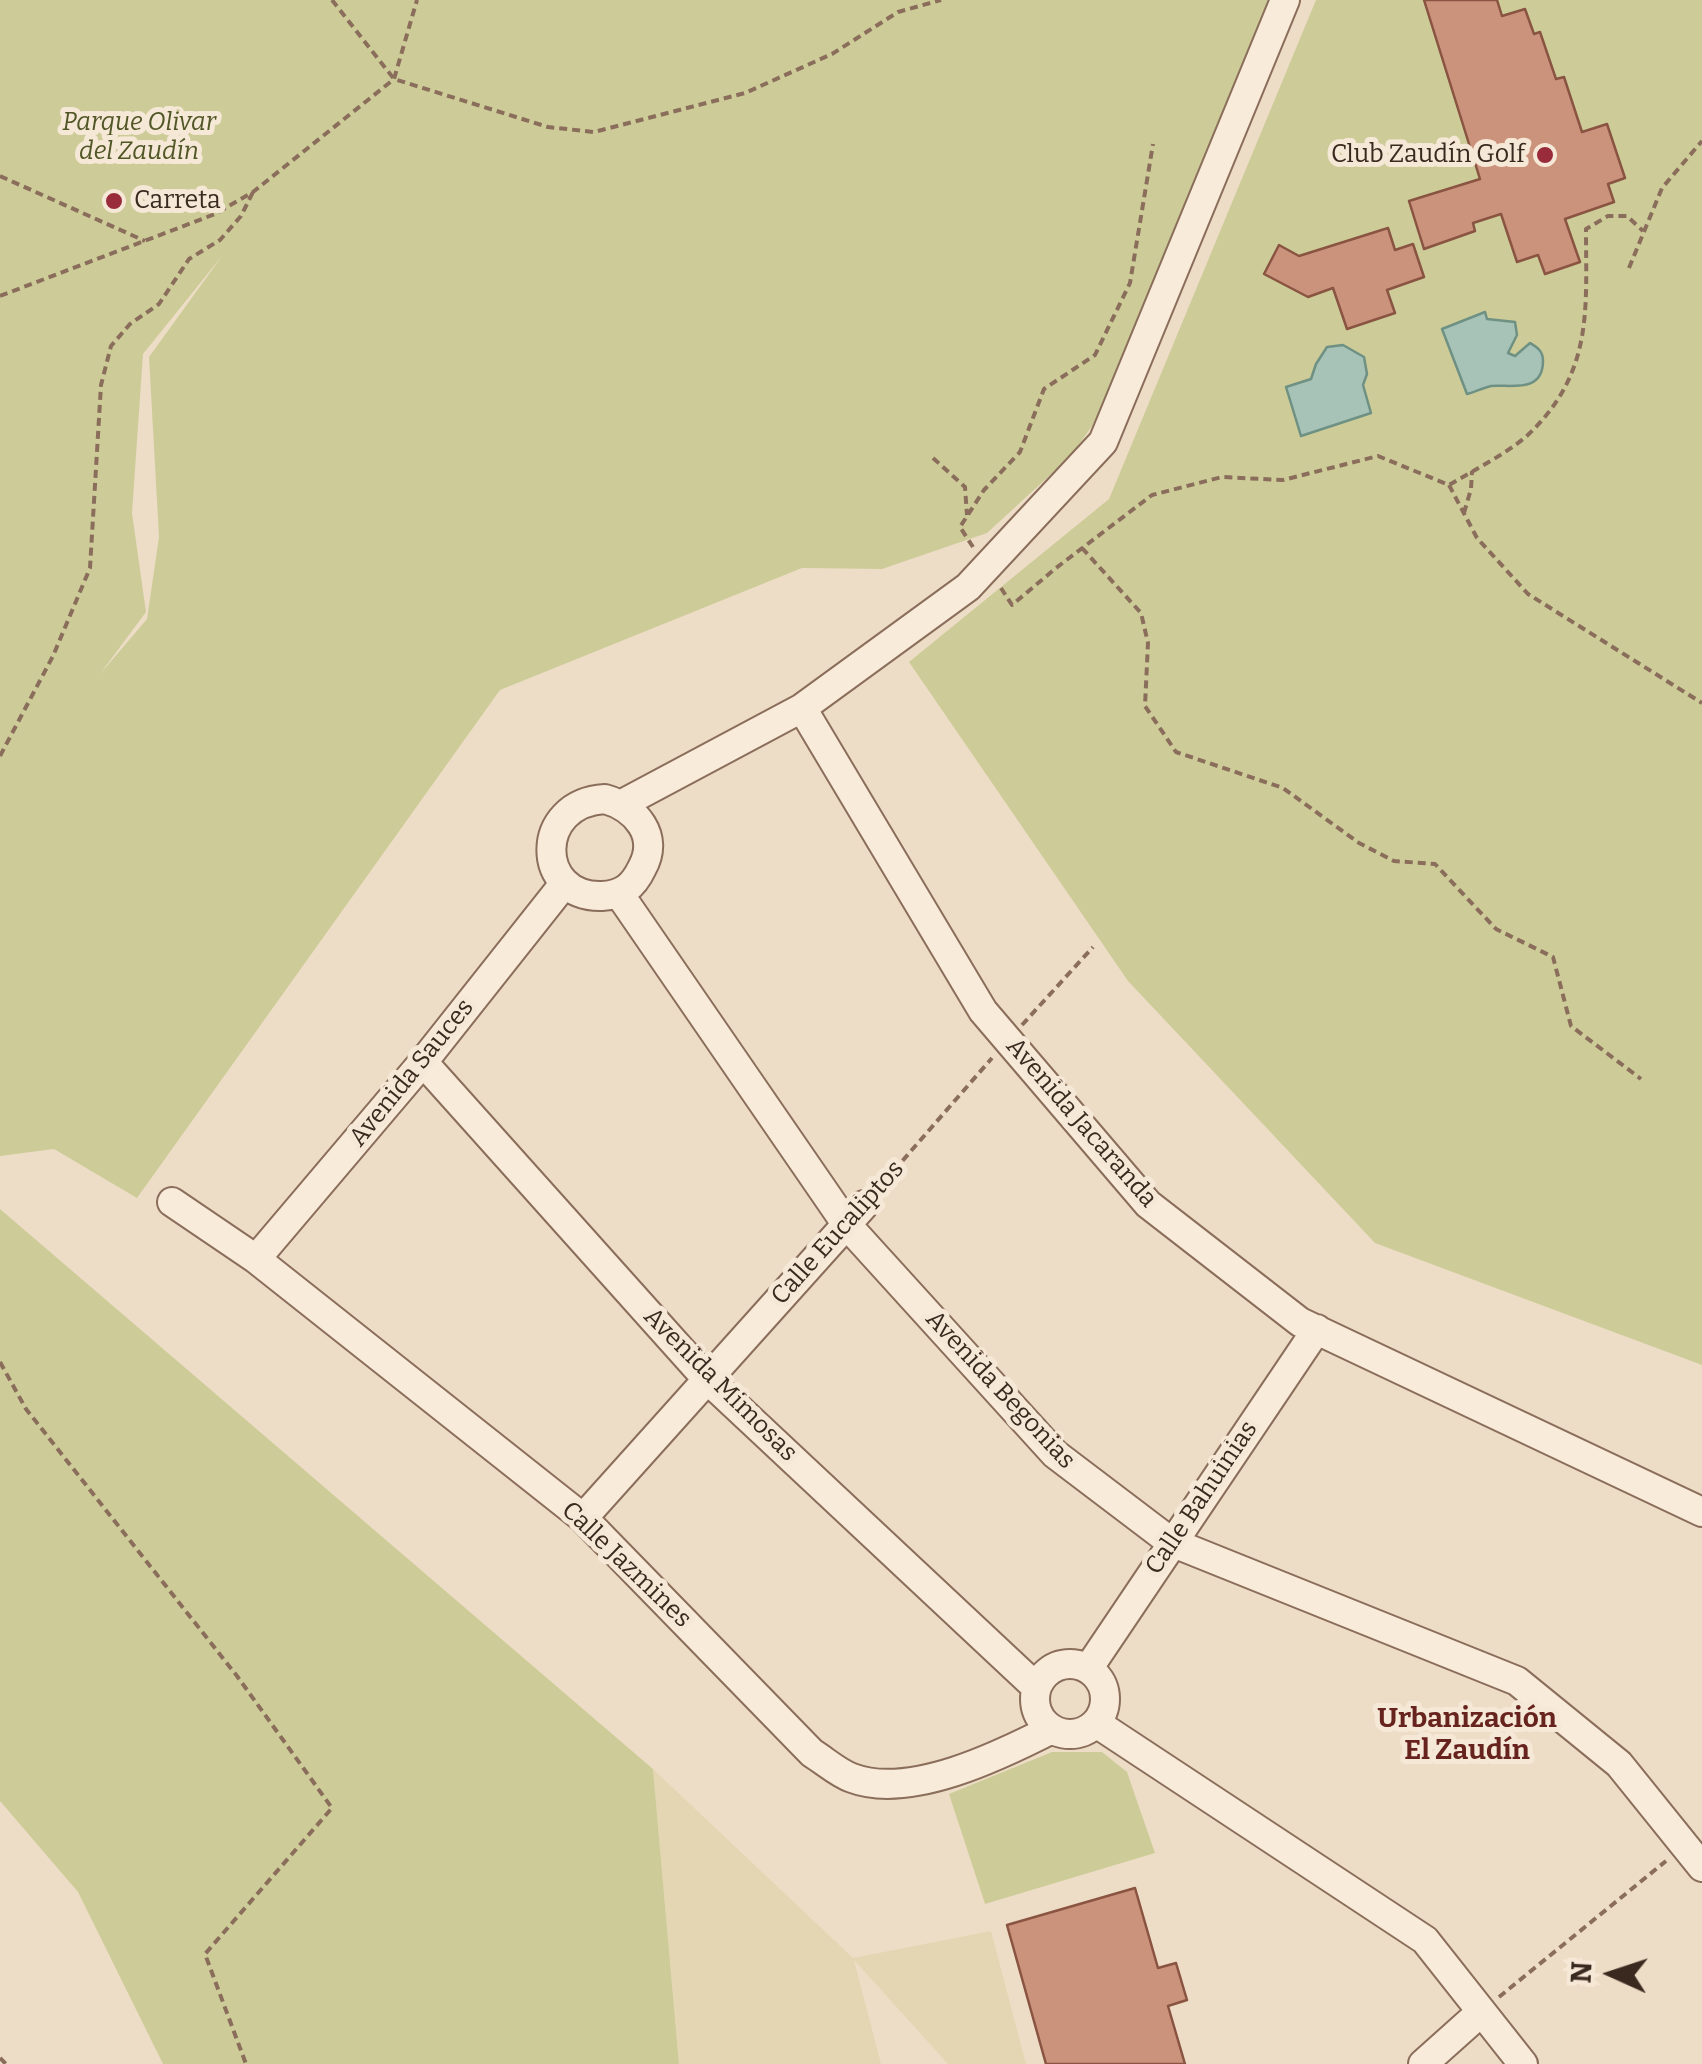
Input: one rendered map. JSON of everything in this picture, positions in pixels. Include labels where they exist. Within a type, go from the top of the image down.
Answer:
[{"type":"street","points":[[622,804],[802,708],[968,587],[1103,442],[1285,0]]},
{"type":"street","name":"Avenida Jacaranda","points":[[802,708],[983,1011],[1148,1204],[1300,1322],[1702,1512]]},
{"type":"street","points":[[606,799],[622,804],[643,826],[648,842],[648,859],[636,881],[620,895],[588,896],[564,884],[552,860],[550,844],[565,813],[588,800],[606,799]]},
{"type":"street","name":"Avenida Sauces","points":[[256,1259],[423,1062],[564,884]]},
{"type":"street","name":"Avenida Begonias","points":[[620,895],[855,1215],[1055,1454],[1171,1542],[1517,1681],[1618,1764],[1696,1848]]},
{"type":"street","name":"Avenida Mimosas","points":[[423,1062],[707,1379],[1036,1687]]},
{"type":"street","name":"Calle Jazmines","points":[[172,1202],[256,1259],[583,1518],[812,1753],[853,1778],[894,1783],[943,1775],[996,1758],[1052,1729]]},
{"type":"street","name":"Calle Eucaliptos","points":[[583,1518],[855,1215]]},
{"type":"street","name":"Calle Bahuinias","points":[[1088,1669],[1317,1329]]},
{"type":"street","points":[[1068,1663],[1088,1669],[1101,1682],[1105,1693],[1096,1723],[1075,1734],[1052,1729],[1037,1712],[1036,1687],[1045,1673],[1056,1666],[1068,1663]]},
{"type":"street","points":[[1096,1723],[1424,1940],[1524,2064]]},
{"type":"street","points":[[1422,2064],[1480,2013]]},
{"type":"path","points":[[332,0],[394,79],[548,127],[594,132],[745,92],[832,54],[898,12],[941,0]]},
{"type":"path","points":[[0,296],[215,214],[253,192],[394,79],[417,0]]},
{"type":"path","points":[[1629,268],[1662,188],[1701,142]]},
{"type":"path","points":[[1153,144],[1130,283],[1095,355],[1044,389],[1020,452],[984,490],[960,527],[1012,605],[1152,494],[1222,478],[1283,480],[1378,456],[1449,485],[1477,538],[1528,594],[1702,703]]},
{"type":"path","points":[[0,176],[145,241]]},
{"type":"path","points":[[0,756],[53,656],[90,568],[101,385],[111,346],[130,324],[159,304],[189,259],[220,240],[241,216],[253,192]]},
{"type":"path","points":[[1449,485],[1532,432],[1575,373],[1586,320],[1586,229],[1608,216],[1627,216],[1643,231]]},
{"type":"path","points":[[933,458],[964,488],[968,515]]},
{"type":"path","points":[[1464,513],[1472,489],[1472,471]]},
{"type":"path","points":[[1082,548],[1141,613],[1148,643],[1145,706],[1176,752],[1283,788],[1359,843],[1394,861],[1435,864],[1496,928],[1553,957],[1571,1026],[1642,1078]]},
{"type":"path","name":"Calle Eucaliptos","points":[[855,1215],[1093,948]]},
{"type":"path","points":[[0,1362],[26,1409],[237,1676],[332,1808],[206,1954],[246,2064]]},
{"type":"path","points":[[1480,2013],[1696,1848]]},
{"type":"path","points":[[0,2058],[6,2064]]},
{"type":"shaded area","points":[[1485,312],[1487,319],[1515,322],[1517,335],[1508,353],[1515,356],[1530,343],[1540,350],[1542,371],[1537,379],[1524,385],[1491,386],[1467,394],[1442,329]]},
{"type":"shaded area","points":[[1343,345],[1364,357],[1367,374],[1363,385],[1371,413],[1301,436],[1286,387],[1311,379],[1327,347]]},
{"type":"shaded area","points":[[653,1769],[853,1958],[991,1931],[1026,2064],[948,2064],[854,1960],[881,2064],[679,2064]]},
{"type":"green space","name":"Parque Olivar del Zaudín","points":[[0,0],[1276,0],[1122,382],[1072,455],[987,533],[882,569],[802,568],[500,690],[137,1198],[54,1149],[0,1156]],"holes":[[[222,256],[149,357],[159,537],[147,619],[100,674],[146,612],[132,513],[143,354]]]},
{"type":"green space","name":"Club Zaudín Golf","points":[[1316,0],[1702,0],[1702,1365],[1375,1243],[1128,981],[909,662],[1109,499]]},
{"type":"green space","points":[[0,1209],[653,1769],[679,2064],[163,2064],[78,1892],[0,1801]]},
{"type":"green space","points":[[1052,1752],[1102,1752],[1127,1772],[1155,1853],[985,1904],[949,1794]]},
{"type":"building","name":"Club Zaudín Golf","points":[[1424,0],[1497,0],[1502,16],[1525,9],[1534,34],[1540,32],[1556,79],[1564,77],[1582,132],[1607,124],[1625,178],[1608,184],[1614,202],[1565,219],[1580,262],[1545,274],[1538,255],[1517,262],[1501,214],[1473,223],[1475,231],[1424,249],[1409,201],[1480,179]]},
{"type":"building","points":[[1388,228],[1395,250],[1413,244],[1424,277],[1387,290],[1395,313],[1347,329],[1333,288],[1308,297],[1264,274],[1279,245],[1299,256]]},
{"type":"building","points":[[1135,1888],[1158,1968],[1176,1963],[1187,2000],[1168,2006],[1185,2064],[1046,2064],[1007,1925]]},
{"type":"place","name":"Club Zaudín Golf","points":[[1545,155]]},
{"type":"place","name":"Carreta","points":[[114,201]]},
{"type":"district","name":"Urbanización El Zaudín","points":[[1467,1735]]}]
